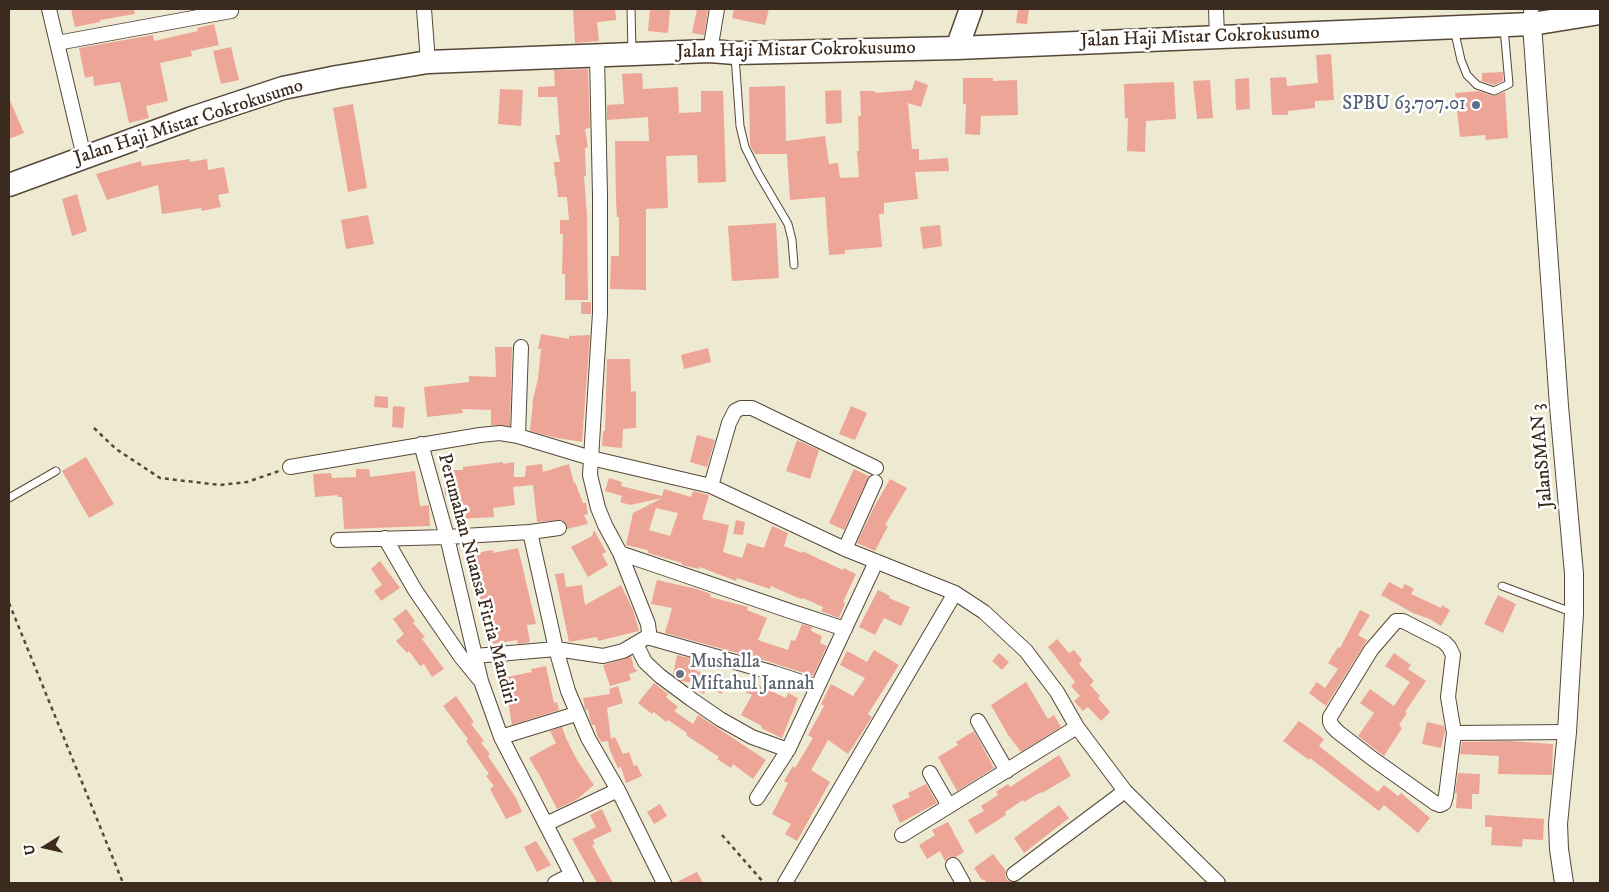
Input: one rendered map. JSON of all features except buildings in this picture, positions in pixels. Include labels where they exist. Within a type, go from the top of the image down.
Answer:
[{"type":"main road","points":[[957,48],[971,9]]},
{"type":"main road","name":"Jalan Haji Mistar Cokrokusumo","points":[[9,185],[192,118],[283,88],[428,62],[710,51],[735,53],[957,48],[1504,26],[1532,17],[1600,12]]},
{"type":"street","points":[[49,9],[84,157]]},
{"type":"street","points":[[424,9],[428,62]]},
{"type":"street","points":[[710,51],[717,9]]},
{"type":"street","points":[[1216,9],[1217,38]]},
{"type":"street","points":[[57,43],[231,11]]},
{"type":"street","name":"JalanSMAN 3","points":[[1532,17],[1559,406],[1574,565],[1574,613],[1567,732],[1558,824],[1559,849],[1564,883]]},
{"type":"street","points":[[474,656],[556,650],[603,656],[623,651],[642,641],[649,632],[648,624],[620,553],[598,508],[590,475],[600,313],[597,56]]},
{"type":"street","points":[[518,436],[521,348]]},
{"type":"street","points":[[711,486],[729,423],[735,411],[741,408],[752,408],[876,475],[845,549]]},
{"type":"street","points":[[290,467],[491,434],[518,436],[591,458],[711,486],[845,549],[955,593],[984,612],[1026,652],[1057,692],[1076,727],[1125,791],[1218,883]]},
{"type":"street","name":"Perumahan Nuansa Fitria Mandiri","points":[[421,444],[447,537],[474,656],[501,738],[574,879]]},
{"type":"street","points":[[338,540],[447,537],[530,532],[558,528]]},
{"type":"street","points":[[530,532],[556,650],[576,714],[618,790],[664,883]]},
{"type":"street","points":[[385,538],[414,590],[461,657],[481,681]]},
{"type":"street","points":[[620,553],[845,628]]},
{"type":"street","points":[[757,798],[788,750],[876,562]]},
{"type":"street","points":[[785,883],[955,593]]},
{"type":"street","points":[[1396,621],[1403,621],[1444,642],[1449,647],[1453,655],[1448,698],[1454,732],[1446,796],[1444,803],[1440,805],[1373,758],[1332,726],[1330,717],[1371,650],[1396,621]]},
{"type":"street","points":[[642,641],[774,673],[817,688]]},
{"type":"street","points":[[642,641],[645,662],[660,676],[720,719],[752,737],[788,750]]},
{"type":"street","points":[[501,738],[576,714]]},
{"type":"street","points":[[978,722],[1007,770]]},
{"type":"street","points":[[902,835],[1076,727]]},
{"type":"street","points":[[1454,732],[1567,732]]},
{"type":"street","points":[[930,773],[949,806]]},
{"type":"street","points":[[546,824],[618,790]]},
{"type":"street","points":[[1014,874],[1125,791]]},
{"type":"street","points":[[953,866],[963,883]]},
{"type":"street","points":[[555,883],[574,879]]},
{"type":"lane","points":[[631,9],[632,54]]},
{"type":"lane","points":[[1454,28],[1461,60],[1467,75],[1477,85],[1494,91],[1509,84],[1504,26]]},
{"type":"lane","points":[[735,53],[740,126],[745,147],[788,224],[792,240],[794,265]]},
{"type":"lane","points":[[9,498],[56,471]]},
{"type":"lane","points":[[1502,586],[1574,613]]},
{"type":"path","points":[[94,428],[116,449],[160,478],[220,485],[247,482],[290,467]]},
{"type":"path","points":[[9,603],[123,883]]},
{"type":"path","points":[[722,835],[764,883]]},
{"type":"place","name":"SPBU 63.707.01","points":[[1476,105]]},
{"type":"place","name":"Mushalla Miftahul Jannah","points":[[680,674]]}]
